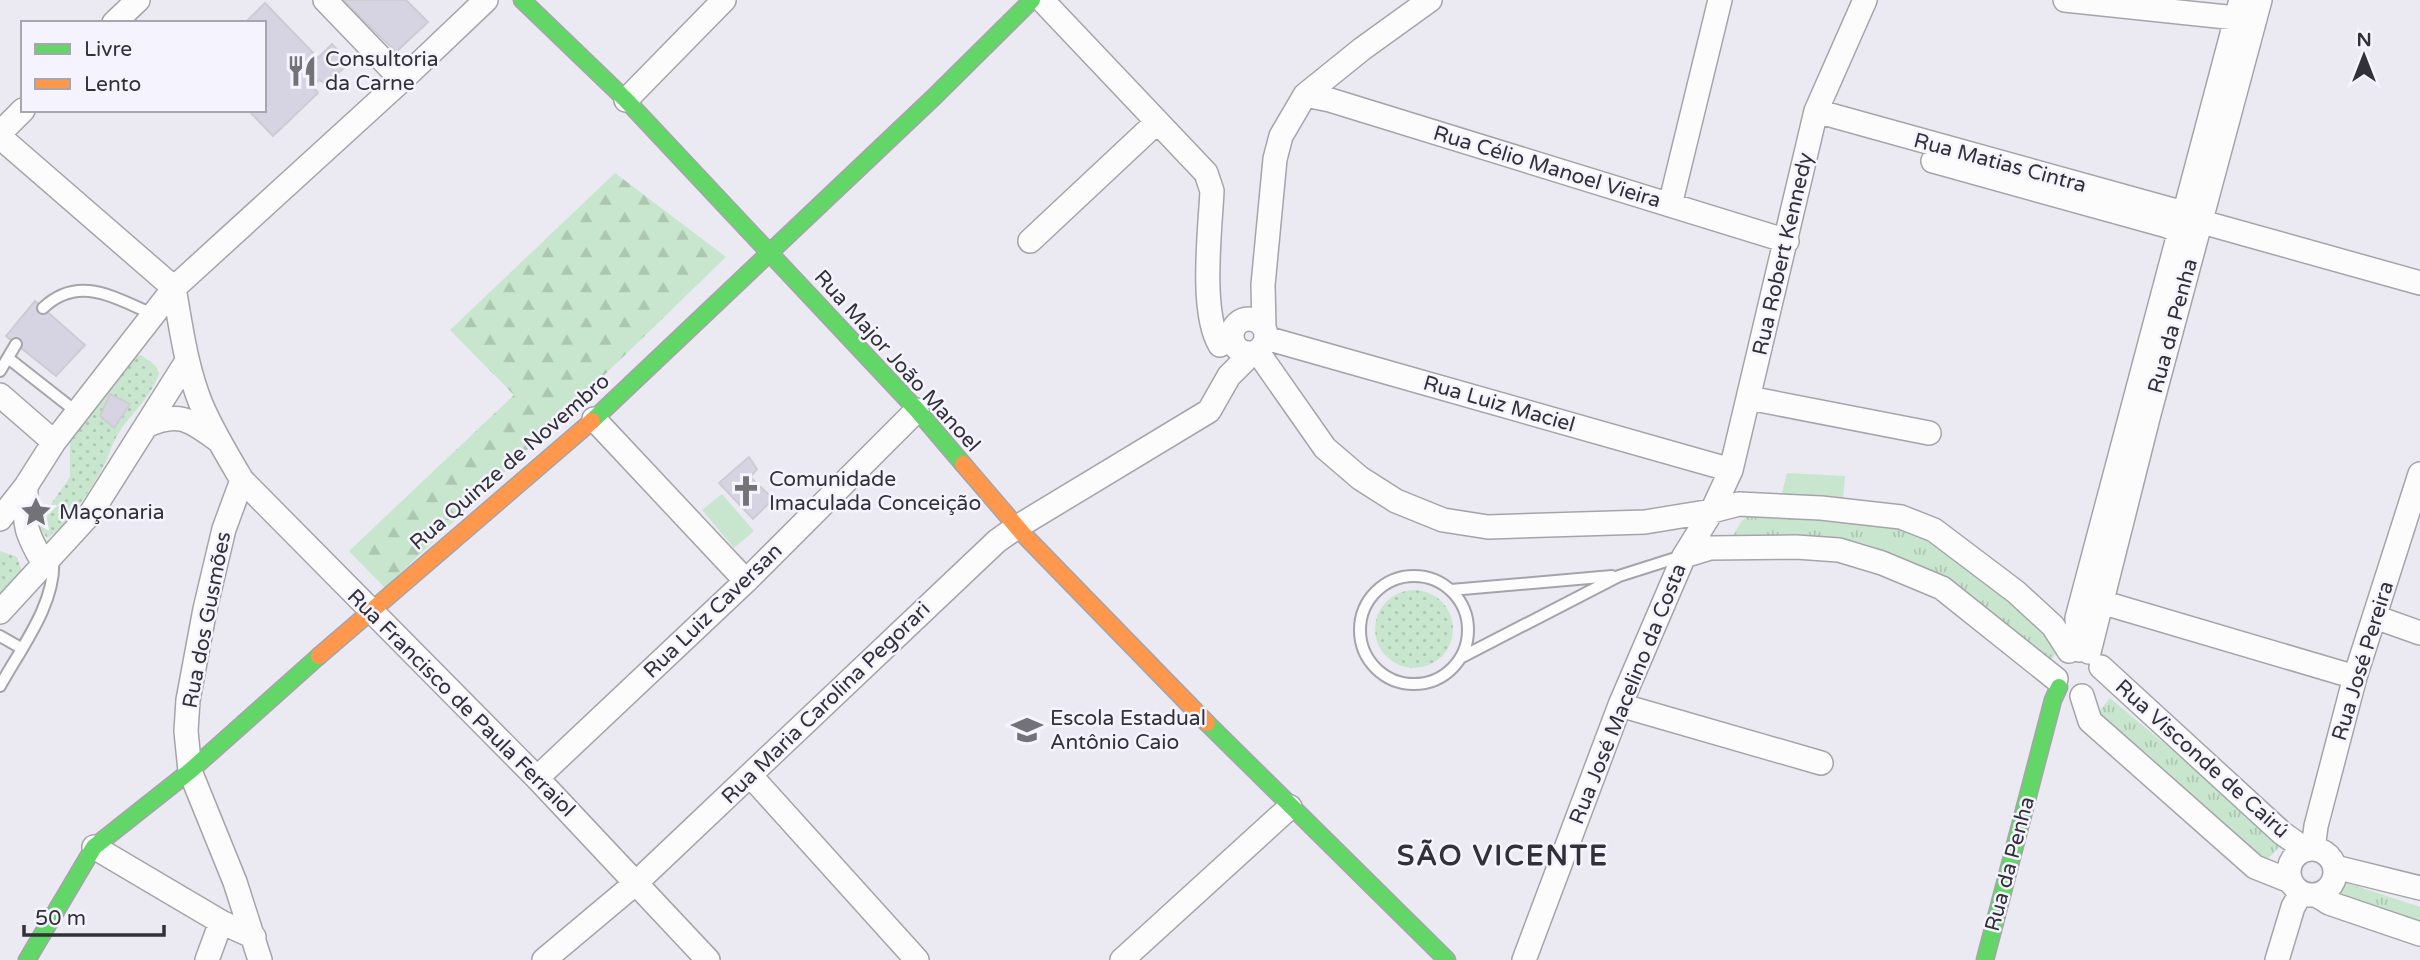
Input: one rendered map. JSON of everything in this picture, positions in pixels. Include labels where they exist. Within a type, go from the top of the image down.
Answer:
[{"type":"street","points":[[116,21],[138,0]]},
{"type":"street","points":[[325,0],[402,80]]},
{"type":"street","points":[[0,519],[54,442],[174,288],[486,0]]},
{"type":"street","name":"Rua Major João Manoel","points":[[522,0],[626,100],[770,252],[917,410],[1017,527],[1290,807],[1447,960]]},
{"type":"street","points":[[626,100],[724,0]]},
{"type":"street","name":"Rua Quinze de Novembro","points":[[27,960],[94,847],[190,771],[370,610],[594,419],[934,97],[1032,0]]},
{"type":"street","points":[[1042,0],[1206,173],[1212,191],[1208,304],[1233,331]]},
{"type":"street","points":[[1260,343],[1275,159],[1281,136],[1306,95],[1362,49],[1430,0]]},
{"type":"street","points":[[1670,205],[1720,0]]},
{"type":"street","name":"Rua Robert Kennedy","points":[[1712,511],[1731,470],[1814,119],[1865,0]]},
{"type":"street","points":[[2065,0],[2243,13]]},
{"type":"street","name":"Rua da Penha","points":[[2084,655],[2101,602],[2243,13],[2260,0]]},
{"type":"street","name":"Rua Célio Manoel Vieira","points":[[1306,95],[1330,100],[1787,240]]},
{"type":"street","points":[[21,112],[0,135],[174,288]]},
{"type":"street","name":"Rua Matias Cintra","points":[[1814,119],[2167,226],[2190,227],[2420,283]]},
{"type":"street","points":[[1030,241],[1156,123]]},
{"type":"street","name":"Rua da Penha","points":[[2084,655],[2077,618],[2190,227]]},
{"type":"street","points":[[1229,376],[1222,360],[1233,331],[1248,304],[1263,285]]},
{"type":"street","name":"Rua Francisco de Paula Ferraiol","points":[[174,288],[187,361],[201,402],[219,441],[242,480],[537,778],[708,960]]},
{"type":"street","name":"Rua Luiz Maciel","points":[[1233,331],[1250,320],[1260,324],[1260,343],[1731,470]]},
{"type":"street","name":"Rua Visconde de Cairú","points":[[1260,343],[1325,448],[1360,478],[1396,501],[1443,520],[1488,527],[1645,522],[1712,511],[1739,503],[1822,508],[1901,517],[1934,530],[2016,592],[2282,833],[2309,850]]},
{"type":"street","name":"Rua Maria Carolina Pegorari","points":[[544,960],[637,882],[997,541],[1209,411],[1229,376],[1260,343]]},
{"type":"street","points":[[0,612],[91,513],[187,361]]},
{"type":"street","points":[[0,395],[54,442]]},
{"type":"street","points":[[1749,398],[1930,433]]},
{"type":"street","name":"Rua Luiz Caversan","points":[[537,778],[746,581],[917,410]]},
{"type":"street","name":"Rua Francisco de Paula Ferraiol","points":[[146,426],[173,417],[197,425],[219,441]]},
{"type":"street","points":[[594,419],[746,581]]},
{"type":"street","name":"Rua José Pereira","points":[[2309,850],[2355,677],[2420,474]]},
{"type":"street","name":"Rua dos Gusmões","points":[[242,480],[218,551],[191,687],[186,731],[190,771],[254,937],[260,960]]},
{"type":"street","points":[[26,485],[24,523],[27,534],[48,559]]},
{"type":"street","name":"Rua José Macelino da Costa","points":[[1524,960],[1620,705],[1684,556],[1712,511]]},
{"type":"street","points":[[1684,556],[1710,548],[1796,547],[1839,550],[1882,563],[1942,588],[2068,693],[2091,692],[2098,686],[2101,677],[2084,655],[2056,664],[2068,693]]},
{"type":"street","points":[[2101,602],[2355,677]]},
{"type":"street","points":[[2375,618],[2420,633]]},
{"type":"street","name":"Rua da Penha","points":[[1985,960],[2053,700],[2068,693]]},
{"type":"street","name":"Rua Visconde de Cairú","points":[[2068,693],[2090,721],[2255,867],[2329,903],[2420,934]]},
{"type":"street","points":[[1620,705],[1821,763]]},
{"type":"street","points":[[750,775],[917,960]]},
{"type":"street","points":[[1122,960],[1290,807]]},
{"type":"street","points":[[94,847],[221,922],[254,937]]},
{"type":"street","points":[[2309,850],[2327,855],[2335,867],[2333,882],[2329,888],[2302,890],[2289,866],[2298,853],[2309,850]]},
{"type":"street","points":[[2335,867],[2420,888]]},
{"type":"street","points":[[2277,960],[2293,907],[2302,890]]},
{"type":"street","name":"Rua da Penha","points":[[2001,960],[2015,907]]},
{"type":"street","points":[[207,960],[221,922]]},
{"type":"lane","points":[[43,308],[55,297],[85,289],[153,314]]},
{"type":"lane","points":[[0,371],[16,344]]},
{"type":"lane","points":[[8,358],[78,413]]},
{"type":"lane","points":[[1462,657],[1468,639],[1468,622],[1462,604],[1451,590],[1436,581],[1418,576],[1401,578],[1384,585],[1371,597],[1363,612],[1360,630],[1363,647],[1371,663],[1384,675],[1400,682],[1418,684],[1435,680],[1450,670],[1462,657],[1619,576],[1684,556]]},
{"type":"lane","points":[[0,686],[37,621],[51,586],[48,559]]},
{"type":"lane","points":[[1451,590],[1619,576]]},
{"type":"lane","points":[[0,636],[21,648]]},
{"type":"green space","points":[[615,173],[726,257],[385,588],[349,551],[514,395],[450,330]]},
{"type":"green space","points":[[141,355],[155,365],[159,373],[155,382],[117,436],[101,470],[80,504],[64,524],[47,538],[37,524],[70,477],[70,443],[129,359]]},
{"type":"green space","points":[[1787,473],[1845,476],[1843,500],[1781,496]]},
{"type":"green space","points":[[722,494],[754,531],[734,548],[702,510]]},
{"type":"green space","points":[[1750,513],[1881,521],[1933,539],[1967,562],[2060,648],[2044,670],[1927,574],[1863,543],[1795,539],[1730,541]]},
{"type":"green space","points":[[0,551],[17,557],[22,571],[0,597]]},
{"type":"green space","points":[[1414,590],[1429,593],[1441,602],[1450,614],[1453,629],[1450,644],[1441,656],[1429,665],[1414,668],[1399,665],[1387,656],[1378,644],[1375,629],[1378,614],[1387,602],[1399,593]]},
{"type":"green space","points":[[2110,698],[2283,843],[2264,863],[2095,717]]},
{"type":"green space","points":[[2341,881],[2420,907],[2420,926],[2334,902]]},
{"type":"building","points":[[343,0],[406,0],[428,22],[396,52]]},
{"type":"building","name":"Consultoria da Carne","points":[[265,3],[318,58],[332,44],[349,63],[327,84],[319,80],[313,86],[318,93],[273,136],[250,112],[266,112],[266,21],[247,21]]},
{"type":"building","points":[[35,301],[85,345],[56,376],[6,336]]},
{"type":"building","points":[[110,394],[130,404],[114,428],[100,416]]},
{"type":"building","name":"Comunidade Imaculada Conceição","points":[[749,457],[757,469],[750,477],[773,499],[753,519],[719,483]]},
{"type":"traffic: fast","points":[[522,0],[626,100],[917,410],[963,464]]},
{"type":"traffic: fast","points":[[592,421],[934,97],[1032,0]]},
{"type":"traffic: fast","points":[[27,960],[94,847],[190,771],[319,656]]},
{"type":"traffic: fast","points":[[1985,960],[2053,700],[2059,687]]},
{"type":"traffic: fast","points":[[1207,723],[1447,960]]},
{"type":"traffic: slow","points":[[319,656],[592,421]]},
{"type":"traffic: slow","points":[[963,464],[1023,534],[1207,723]]},
{"type":"place","name":"Consultoria da Carne","points":[[302,71]]},
{"type":"place","name":"Comunidade Imaculada Conceição","points":[[746,491]]},
{"type":"place","name":"Maçonaria","points":[[36,512]]},
{"type":"place","name":"Escola Estadual Antônio Caio","points":[[1027,730]]},
{"type":"district","name":"SÃO VICENTE","points":[[1503,856]]}]
